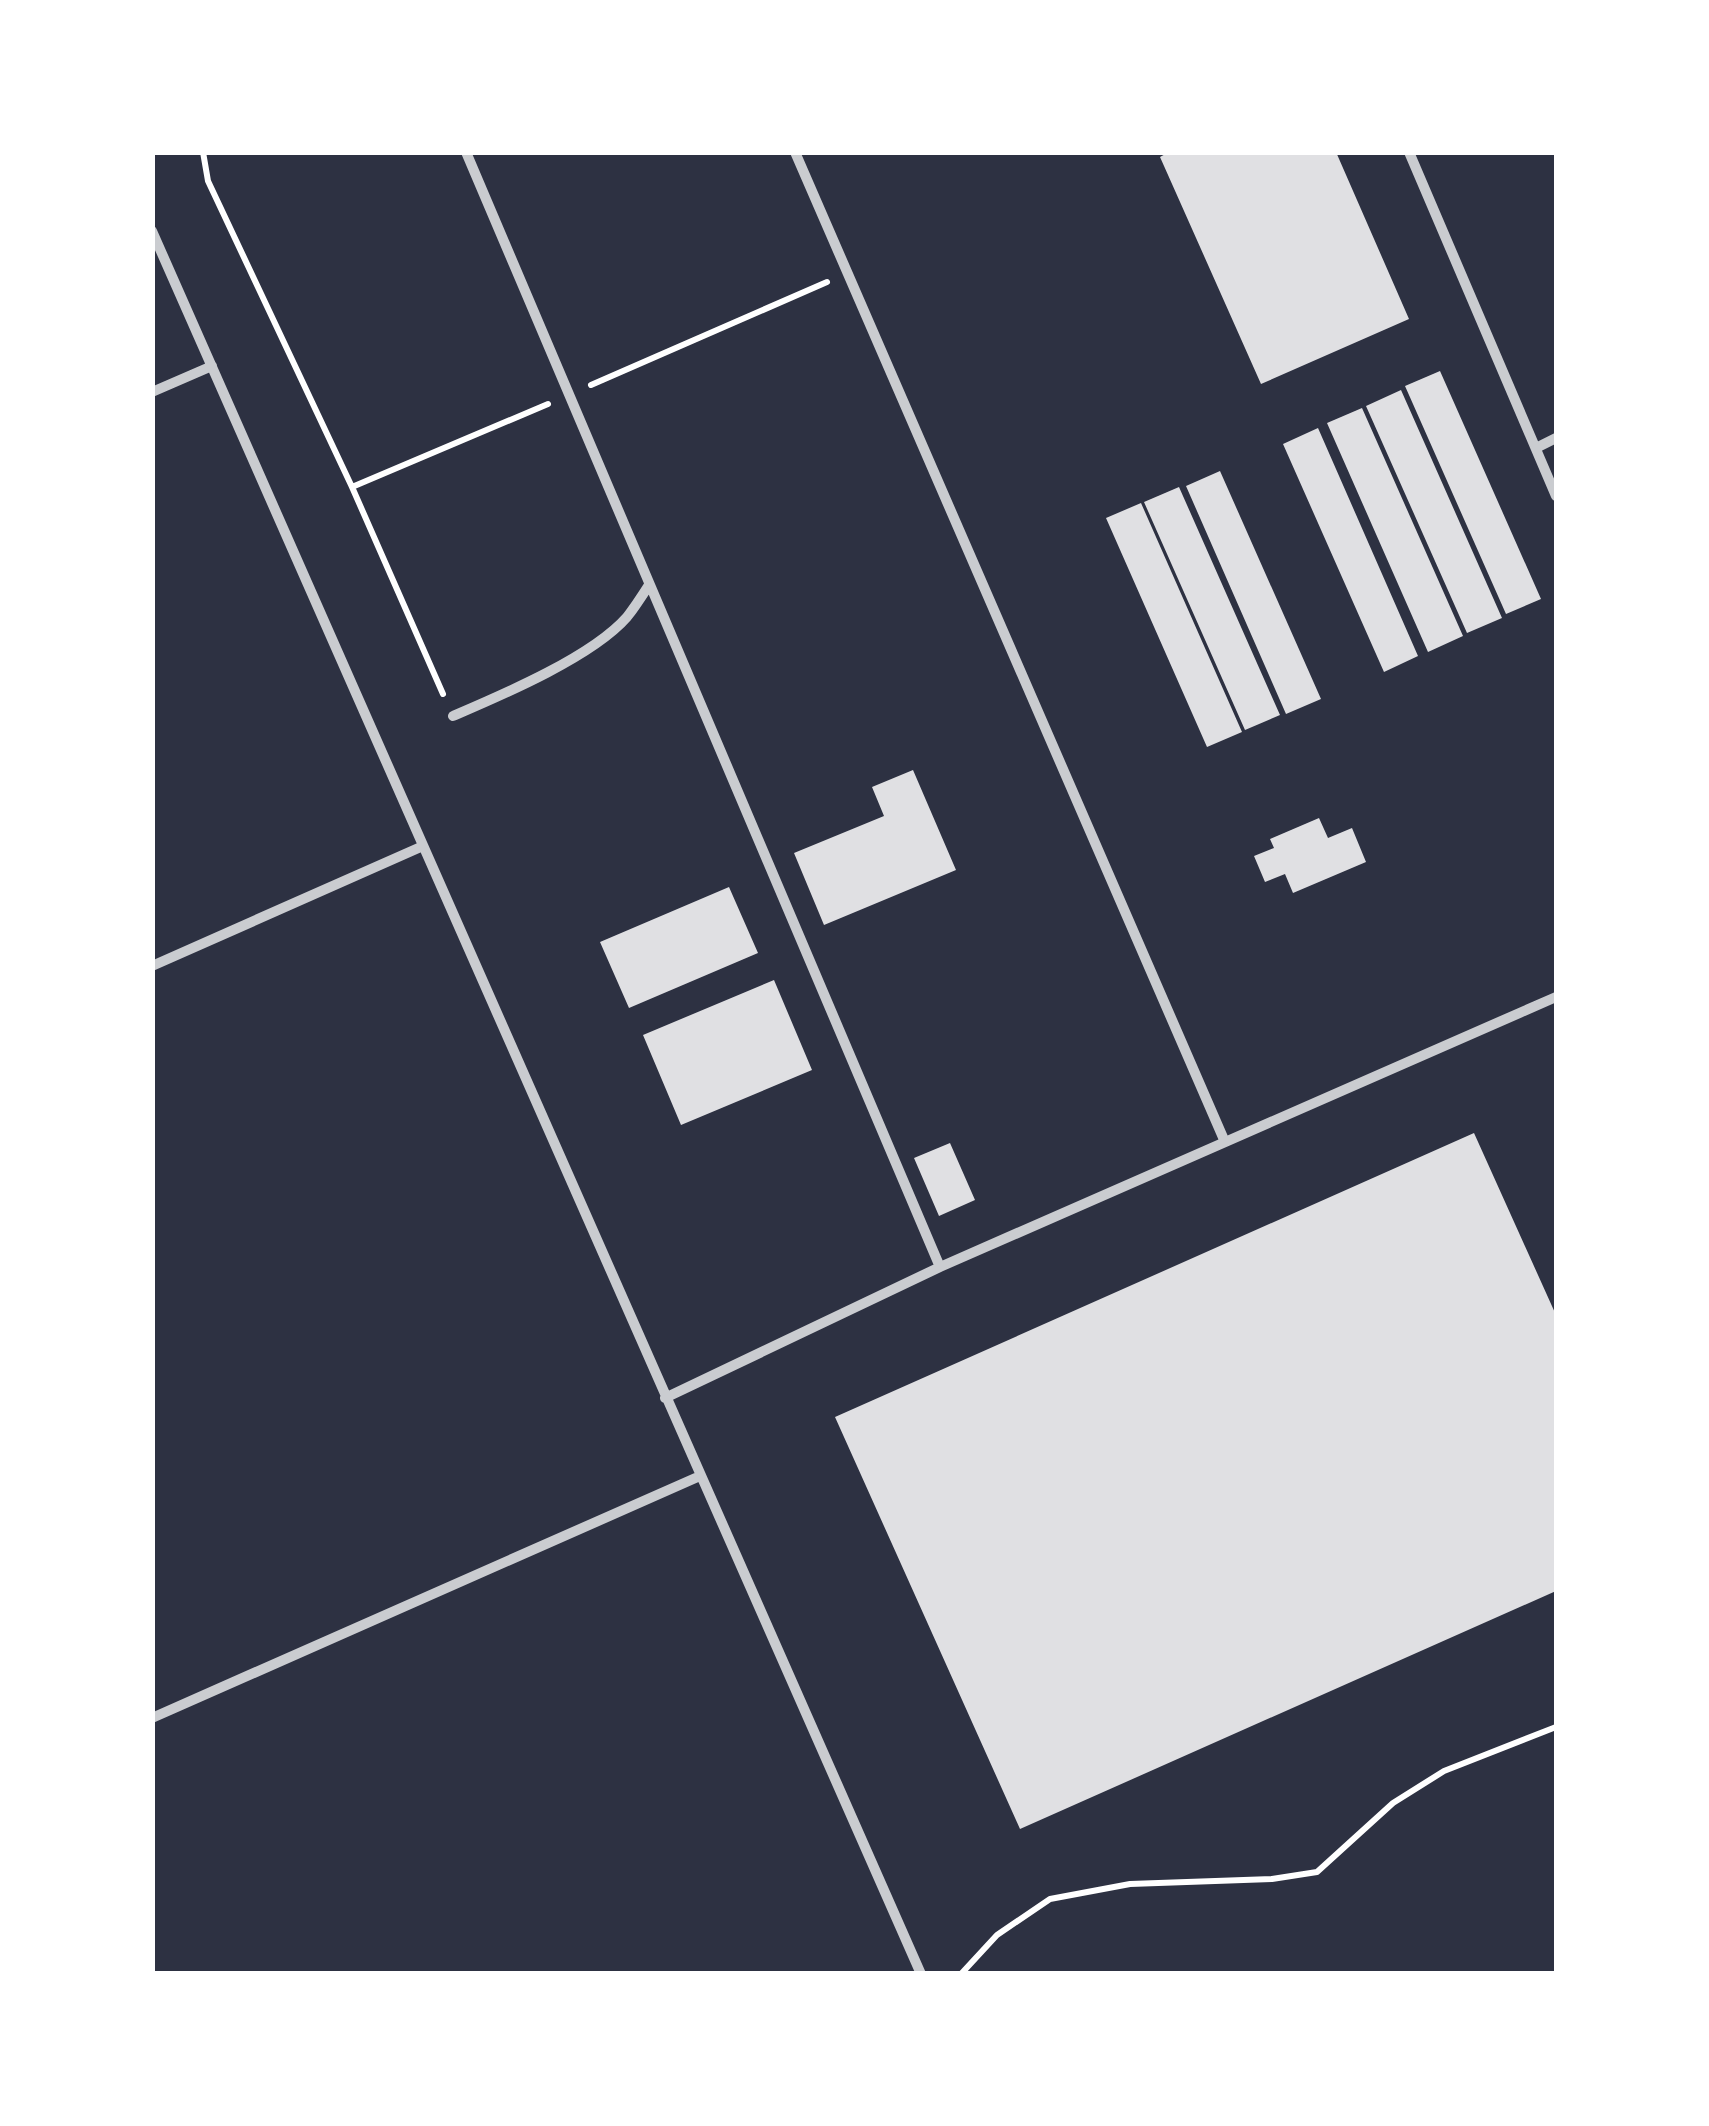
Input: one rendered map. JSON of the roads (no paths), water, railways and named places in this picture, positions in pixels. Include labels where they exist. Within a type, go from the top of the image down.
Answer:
[{"type":"street","points":[[466,152],[940,1266]]},
{"type":"street","points":[[794,152],[1225,1142]]},
{"type":"street","points":[[1408,152],[1556,496]]},
{"type":"street","points":[[152,231],[921,1974]]},
{"type":"street","points":[[152,392],[212,366]]},
{"type":"street","points":[[1536,448],[1556,438]]},
{"type":"street","points":[[453,716],[507,694],[594,646],[626,618],[649,585]]},
{"type":"street","points":[[152,966],[422,846]]},
{"type":"street","points":[[665,1398],[940,1266],[1556,998]]},
{"type":"street","points":[[152,1718],[700,1476]]}]
